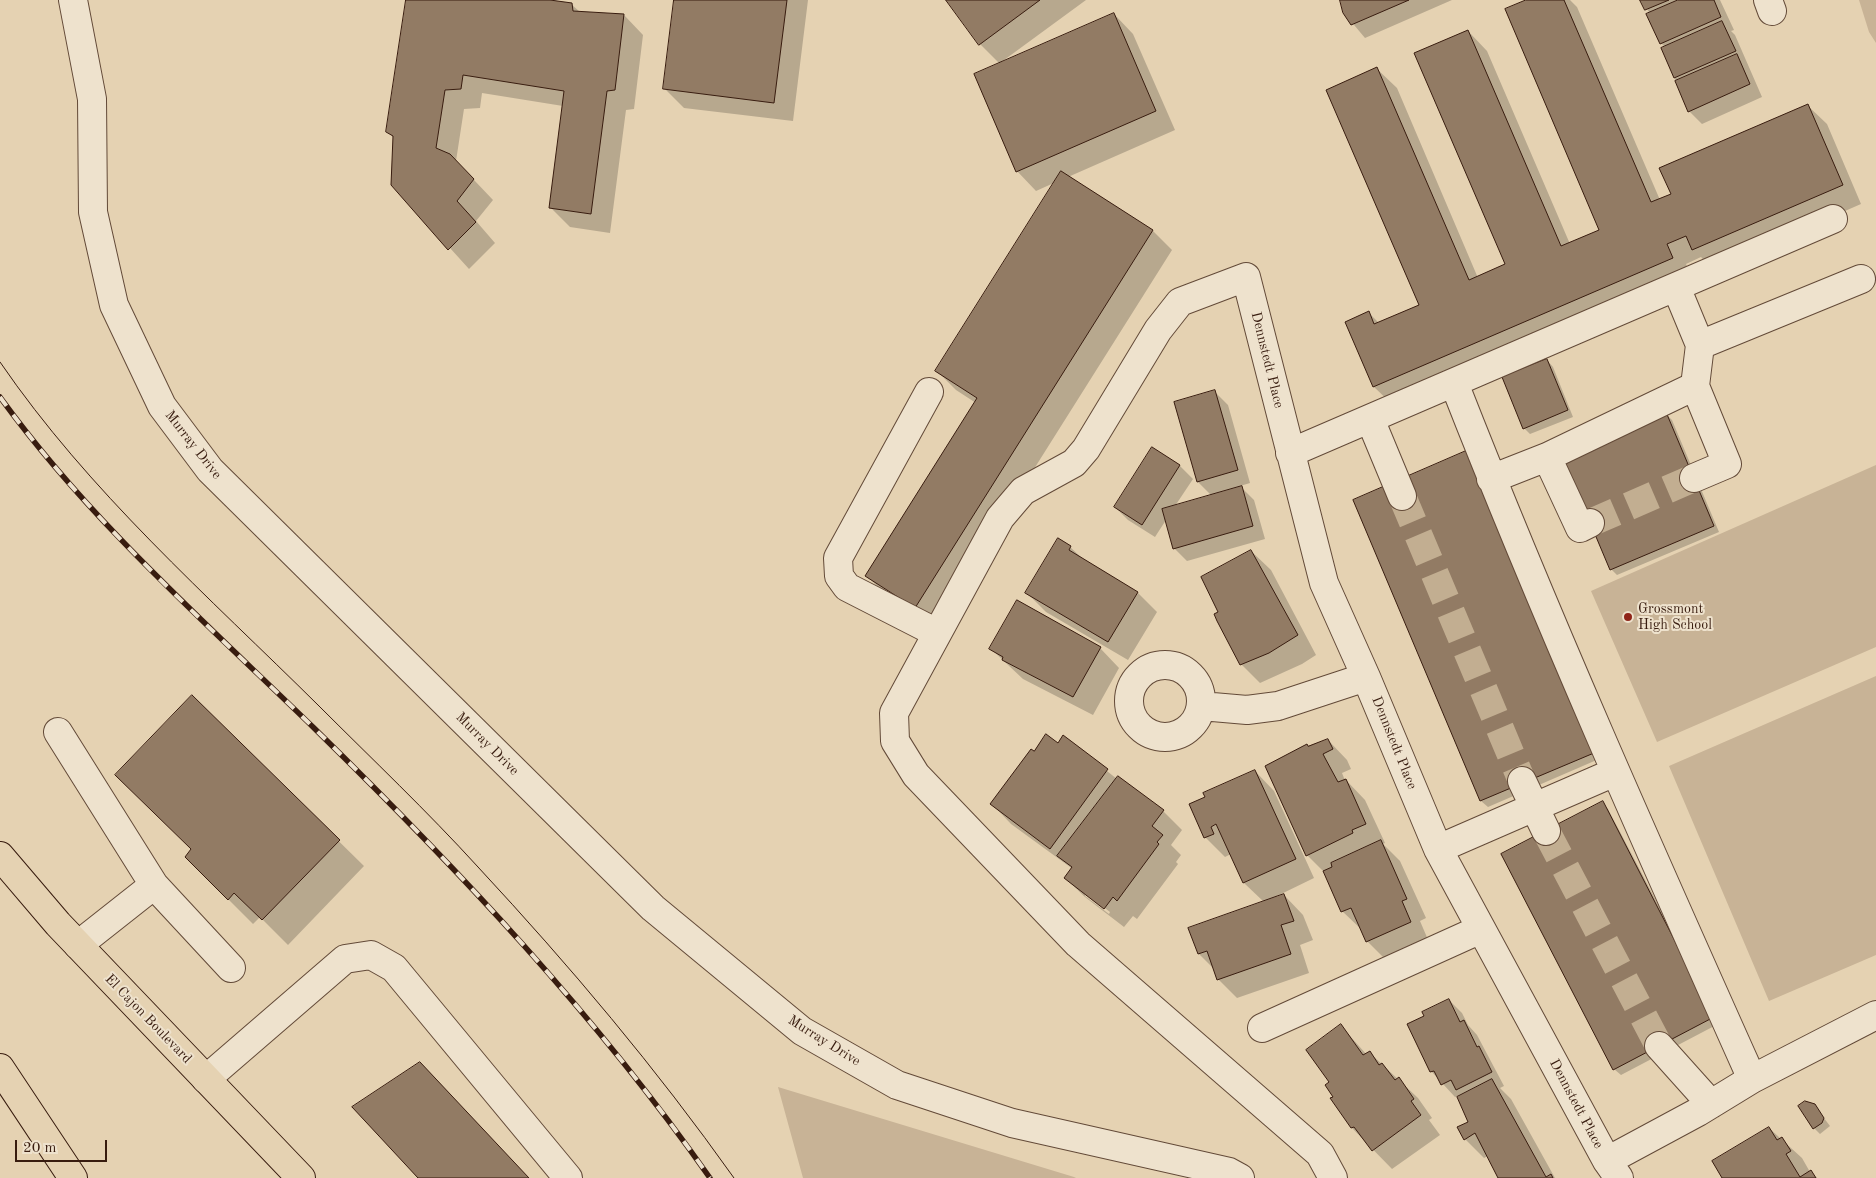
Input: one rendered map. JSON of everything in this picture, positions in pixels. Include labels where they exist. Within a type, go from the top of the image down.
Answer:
[{"type":"main road","name":"El Cajon Boulevard","points":[[0,856],[78,945],[301,1178]]},
{"type":"main road","points":[[0,1068],[73,1178]]},
{"type":"street","name":"Murray Drive","points":[[73,0],[92,99],[93,212],[114,305],[162,406],[210,470],[653,908],[802,1031],[897,1085],[1012,1123],[1229,1172],[1240,1178]]},
{"type":"street","points":[[1290,453],[1833,219]]},
{"type":"street","name":"Dennstedt Place","points":[[937,633],[1000,518],[1023,492],[1074,463],[1086,449],[1158,330],[1180,302],[1246,277],[1324,583],[1366,677],[1438,849],[1613,1170]]},
{"type":"street","points":[[1700,345],[1861,279]]},
{"type":"street","points":[[1676,287],[1700,345],[1695,386],[1727,464],[1694,478]]},
{"type":"street","points":[[1454,383],[1492,479],[1615,772],[1752,1079]]},
{"type":"street","points":[[1492,479],[1547,457],[1695,386]]},
{"type":"street","points":[[929,392],[838,558],[839,576],[847,588],[937,633],[894,713],[895,741],[916,776],[1078,944],[1320,1154],[1333,1178]]},
{"type":"street","points":[[1370,419],[1402,496]]},
{"type":"street","points":[[1547,457],[1580,528],[1590,523]]},
{"type":"street","points":[[1201,706],[1247,710],[1278,706],[1366,677]]},
{"type":"street","points":[[58,732],[154,885],[231,968]]},
{"type":"street","points":[[1438,849],[1615,772]]},
{"type":"street","points":[[1522,781],[1546,831]]},
{"type":"street","points":[[78,945],[154,885]]},
{"type":"street","points":[[1262,1028],[1481,929]]},
{"type":"street","points":[[206,1079],[345,959],[371,955],[394,968],[568,1178]]},
{"type":"street","points":[[1613,1170],[1711,1104],[1752,1079],[1876,1015]]},
{"type":"street","points":[[1660,1046],[1711,1104]]},
{"type":"shaded area","points":[[1859,0],[1876,0],[1876,43],[1869,32]]},
{"type":"shaded area","points":[[1876,465],[1876,647],[1657,742],[1591,591]]},
{"type":"shaded area","points":[[1876,676],[1876,955],[1769,1001],[1669,766]]},
{"type":"shaded area","points":[[778,1087],[1074,1177],[1076,1178],[803,1178]]},
{"type":"building","points":[[406,0],[550,0],[572,3],[573,11],[624,14],[615,90],[607,91],[591,214],[549,208],[564,91],[463,75],[461,89],[445,90],[436,148],[450,154],[474,179],[457,201],[476,222],[448,250],[391,185],[393,136],[386,132]]},
{"type":"building","points":[[674,0],[787,0],[774,103],[663,89]]},
{"type":"building","points":[[946,0],[1040,0],[979,45]]},
{"type":"building","points":[[1340,0],[1409,0],[1351,25],[1343,13]]},
{"type":"building","points":[[1526,0],[1564,0],[1651,202],[1671,194],[1659,168],[1808,104],[1843,185],[1692,250],[1686,236],[1667,244],[1673,258],[1373,387],[1345,322],[1369,311],[1374,324],[1419,305],[1326,90],[1377,67],[1469,280],[1505,264],[1414,53],[1468,30],[1561,246],[1599,230],[1505,9]]},
{"type":"building","points":[[1640,0],[1669,0],[1645,10]]},
{"type":"building","points":[[1678,0],[1714,0],[1721,17],[1660,44],[1646,14]]},
{"type":"building","points":[[1114,13],[1156,111],[1016,172],[974,74]]},
{"type":"building","points":[[1722,21],[1736,51],[1674,78],[1661,48]]},
{"type":"building","points":[[1737,54],[1750,84],[1688,112],[1675,81]]},
{"type":"building","points":[[1061,171],[1153,230],[915,608],[865,576],[977,398],[935,371]]},
{"type":"building","points":[[1547,359],[1568,410],[1523,429],[1502,377]]},
{"type":"building","points":[[1215,390],[1238,470],[1197,482],[1174,402]]},
{"type":"building","points":[[1666,412],[1714,526],[1610,570],[1562,456]]},
{"type":"building","points":[[1152,447],[1180,465],[1142,525],[1114,507]]},
{"type":"building","points":[[1466,451],[1594,753],[1480,801],[1353,500]]},
{"type":"building","points":[[1242,486],[1253,526],[1173,549],[1162,509]]},
{"type":"building","points":[[1058,538],[1071,546],[1069,550],[1138,592],[1108,642],[1025,593]]},
{"type":"building","points":[[1251,550],[1298,635],[1269,653],[1240,665],[1217,621],[1214,614],[1218,612],[1201,577]]},
{"type":"building","points":[[1017,600],[1101,647],[1073,697],[1002,660],[1003,657],[989,649]]},
{"type":"building","points":[[192,695],[340,840],[262,920],[234,893],[228,900],[185,857],[191,849],[115,775]]},
{"type":"building","points":[[1046,734],[1058,743],[1063,735],[1108,769],[1050,849],[990,804],[1031,749],[1034,751]]},
{"type":"building","points":[[1328,739],[1333,749],[1323,754],[1338,782],[1346,779],[1366,824],[1352,830],[1353,833],[1306,856],[1265,766],[1307,744],[1308,746]]},
{"type":"building","points":[[1255,770],[1296,859],[1243,883],[1216,824],[1211,827],[1214,834],[1204,838],[1189,804],[1205,797],[1203,793]]},
{"type":"building","points":[[1118,776],[1164,810],[1152,826],[1163,835],[1157,842],[1159,844],[1117,901],[1113,897],[1104,909],[1064,878],[1072,867],[1057,856]]},
{"type":"building","points":[[1603,801],[1714,1017],[1613,1070],[1501,854]]},
{"type":"building","points":[[1381,840],[1407,899],[1402,901],[1411,922],[1366,942],[1351,908],[1341,912],[1323,871],[1332,867],[1331,863]]},
{"type":"building","points":[[1284,894],[1294,921],[1281,925],[1291,954],[1217,980],[1207,951],[1198,954],[1188,928]]},
{"type":"building","points":[[1449,999],[1460,1022],[1464,1020],[1492,1072],[1456,1090],[1451,1080],[1441,1085],[1434,1071],[1430,1072],[1407,1024],[1424,1016],[1422,1012]]},
{"type":"building","points":[[1341,1024],[1363,1055],[1370,1051],[1379,1065],[1382,1063],[1395,1080],[1399,1077],[1414,1099],[1411,1101],[1421,1115],[1372,1151],[1354,1127],[1351,1128],[1330,1098],[1333,1097],[1325,1085],[1329,1082],[1306,1050]]},
{"type":"building","points":[[420,1062],[529,1178],[418,1178],[352,1107]]},
{"type":"building","points":[[1492,1079],[1546,1177],[1551,1174],[1553,1178],[1498,1178],[1475,1133],[1464,1140],[1457,1127],[1468,1122],[1457,1097]]},
{"type":"building","points":[[1805,1101],[1815,1104],[1824,1118],[1822,1123],[1813,1129],[1798,1106]]},
{"type":"building","points":[[1769,1127],[1777,1140],[1782,1137],[1791,1151],[1786,1154],[1800,1177],[1811,1170],[1816,1178],[1722,1178],[1712,1161]]},
{"type":"tunnel","points":[[1590,523],[1694,478]]},
{"type":"tunnel","points":[[1402,496],[1522,781]]},
{"type":"tunnel","points":[[1546,831],[1659,1046]]},
{"type":"tram line","points":[[0,362],[35,410],[111,499],[192,583],[419,805],[512,904],[643,1057],[734,1178]]},
{"type":"railway","points":[[0,397],[71,486],[110,528],[190,609],[314,728],[472,889],[572,1000],[620,1058],[710,1178]]},
{"type":"place","name":"Grossmont High School","points":[[1628,617]]}]
